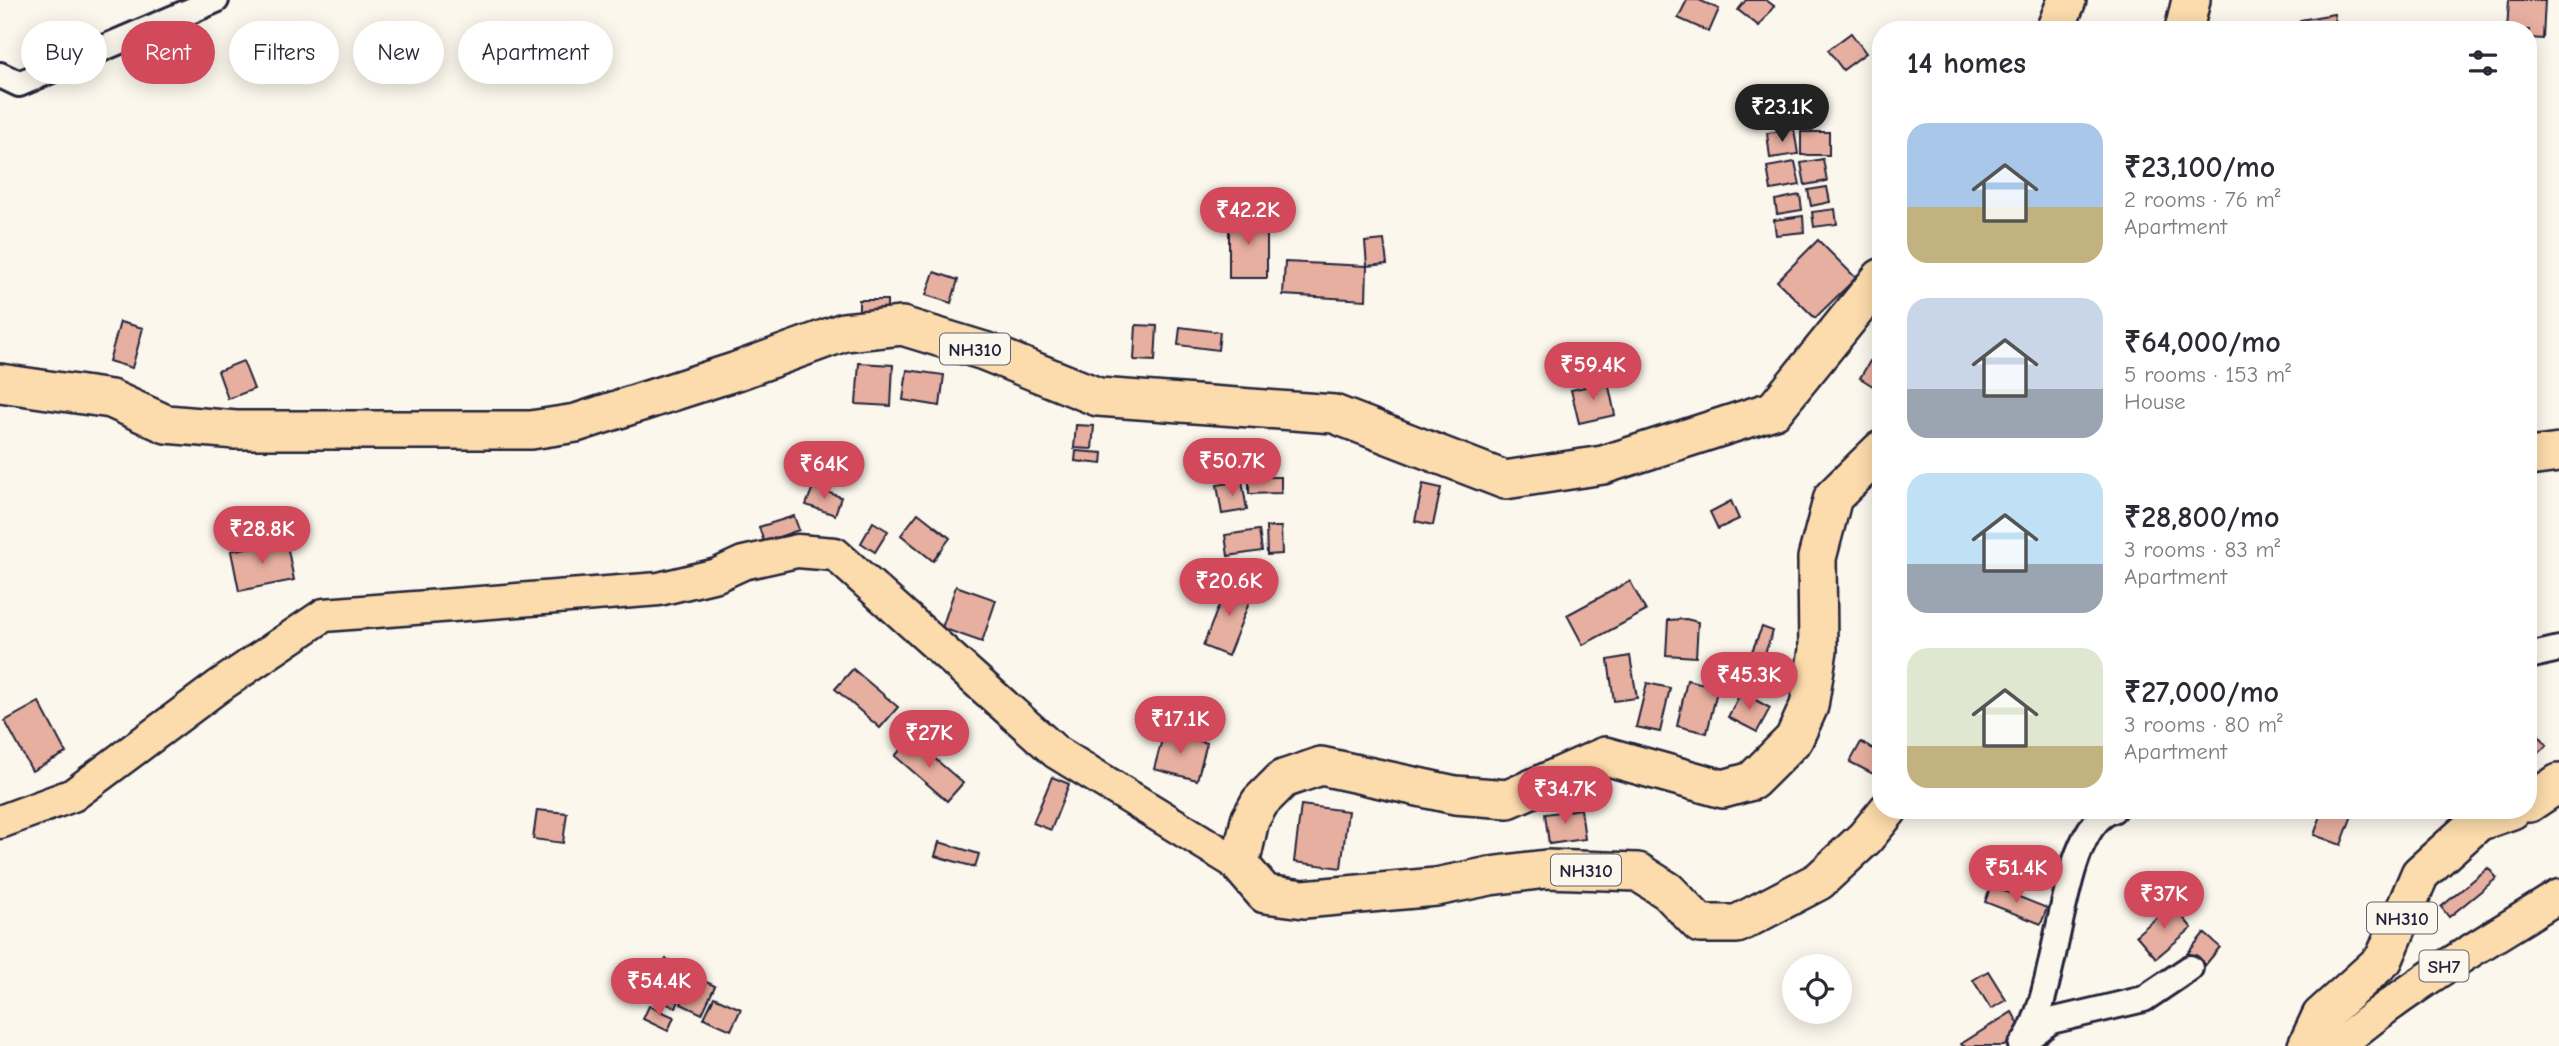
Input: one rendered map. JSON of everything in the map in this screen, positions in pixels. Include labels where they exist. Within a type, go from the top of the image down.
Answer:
[{"type":"highway","points":[[2059,21],[2067,0]]},
{"type":"highway","points":[[2185,21],[2191,0]]},
{"type":"highway","name":"NH310","points":[[0,383],[111,399],[166,424],[236,430],[531,430],[576,423],[737,371],[844,332],[902,326],[984,351],[1098,397],[1334,414],[1505,480],[1603,465],[1774,410],[1872,289]]},
{"type":"highway","points":[[2537,456],[2559,453]]},
{"type":"highway","points":[[1240,865],[1250,820],[1260,802],[1283,779],[1321,766],[1455,794],[1508,799],[1605,756],[1723,789],[1752,781],[1794,740],[1809,706],[1818,650],[1817,558],[1833,497],[1872,459]]},
{"type":"highway","points":[[2537,798],[2559,783]]},
{"type":"highway","name":"NH310","points":[[1240,865],[1265,894],[1304,899],[1436,887],[1490,876],[1546,869],[1638,872],[1668,891],[1700,924],[1737,925],[1819,881],[1865,838],[1881,819]]},
{"type":"highway","name":"NH310","points":[[2307,1046],[2321,1016],[2384,959],[2420,874],[2479,822],[2487,819]]},
{"type":"main road","points":[[0,822],[73,795],[219,686],[324,615],[659,589],[717,575],[743,563],[797,551],[835,554],[1056,752],[1240,865]]},
{"type":"main road","name":"SH7","points":[[2337,1046],[2385,1006],[2438,970],[2559,896]]},
{"type":"street","points":[[0,75],[19,84],[216,0]]},
{"type":"street","points":[[2537,443],[2559,436]]},
{"type":"street","points":[[2537,654],[2559,649]]},
{"type":"street","points":[[2024,1043],[2040,1004],[2081,842],[2097,819]]},
{"type":"street","points":[[2024,1043],[2051,1021],[2144,999],[2190,968]]},
{"type":"building","points":[[1687,0],[1699,0],[1719,9],[1709,32],[1678,18]]},
{"type":"building","points":[[1746,0],[1766,0],[1774,6],[1759,26],[1738,10]]},
{"type":"building","points":[[2509,0],[2545,0],[2543,39],[2537,39],[2537,21],[2508,21]]},
{"type":"building","points":[[2334,14],[2335,21],[2300,21]]},
{"type":"building","points":[[1851,33],[1866,53],[1843,70],[1828,50]]},
{"type":"building","points":[[1794,129],[1798,154],[1770,158],[1767,133]]},
{"type":"building","points":[[1801,132],[1829,132],[1829,155],[1801,155]]},
{"type":"building","points":[[1823,159],[1827,181],[1805,185],[1801,163]]},
{"type":"building","points":[[1795,162],[1800,185],[1771,190],[1767,167]]},
{"type":"building","points":[[1827,187],[1830,202],[1811,206],[1808,190]]},
{"type":"building","points":[[1800,195],[1802,210],[1777,214],[1775,200]]},
{"type":"building","points":[[1835,209],[1837,224],[1814,227],[1812,212]]},
{"type":"building","points":[[1229,216],[1267,216],[1267,278],[1229,278]]},
{"type":"building","points":[[1803,216],[1804,232],[1776,235],[1774,220]]},
{"type":"building","points":[[1384,240],[1387,264],[1367,266],[1365,242]]},
{"type":"building","points":[[1818,240],[1856,278],[1815,318],[1777,281]]},
{"type":"building","points":[[1285,262],[1367,266],[1366,300],[1283,295]]},
{"type":"building","points":[[934,272],[958,280],[951,303],[926,295]]},
{"type":"building","points":[[859,300],[887,300],[887,320],[859,319]]},
{"type":"building","points":[[120,322],[143,328],[132,368],[109,361]]},
{"type":"building","points":[[1136,325],[1157,326],[1155,361],[1134,360]]},
{"type":"building","points":[[1180,327],[1220,332],[1218,350],[1178,345]]},
{"type":"building","points":[[243,361],[254,389],[228,399],[218,371]]},
{"type":"building","points":[[1870,361],[1872,362],[1872,385],[1860,378]]},
{"type":"building","points":[[859,363],[893,365],[891,406],[856,404]]},
{"type":"building","points":[[907,370],[944,375],[940,406],[903,400]]},
{"type":"building","points":[[1608,382],[1615,415],[1579,423],[1571,390]]},
{"type":"building","points":[[1076,425],[1094,426],[1092,449],[1074,448]]},
{"type":"building","points":[[1076,451],[1103,453],[1102,464],[1075,461]]},
{"type":"building","points":[[1249,477],[1281,477],[1281,493],[1249,494]]},
{"type":"building","points":[[1242,481],[1247,510],[1222,514],[1217,485]]},
{"type":"building","points":[[1423,484],[1441,488],[1433,525],[1415,521]]},
{"type":"building","points":[[813,487],[841,497],[835,515],[806,505]]},
{"type":"building","points":[[1731,501],[1739,519],[1718,529],[1710,512]]},
{"type":"building","points":[[918,513],[950,538],[933,561],[901,535]]},
{"type":"building","points":[[794,516],[799,530],[764,542],[759,527]]},
{"type":"building","points":[[873,522],[888,531],[875,552],[861,543]]},
{"type":"building","points":[[1266,527],[1281,527],[1282,554],[1267,555]]},
{"type":"building","points":[[1259,530],[1262,551],[1228,556],[1225,535]]},
{"type":"building","points":[[286,540],[294,580],[239,591],[231,551]]},
{"type":"building","points":[[1229,580],[1254,590],[1228,656],[1203,646]]},
{"type":"building","points":[[1630,581],[1646,611],[1583,645],[1567,615]]},
{"type":"building","points":[[956,586],[996,600],[982,642],[942,628]]},
{"type":"building","points":[[1686,619],[1698,622],[1696,657],[1666,655],[1668,620]]},
{"type":"building","points":[[1762,627],[1773,631],[1764,656],[1752,651]]},
{"type":"building","points":[[1630,656],[1637,698],[1614,701],[1608,660]]},
{"type":"building","points":[[1759,661],[1774,661],[1774,686],[1759,687]]},
{"type":"building","points":[[853,669],[898,707],[880,728],[835,689]]},
{"type":"building","points":[[1687,680],[1718,687],[1707,733],[1677,726]]},
{"type":"building","points":[[1647,683],[1670,688],[1660,732],[1636,727]]},
{"type":"building","points":[[1741,692],[1770,708],[1757,732],[1728,717]]},
{"type":"building","points":[[39,702],[66,753],[32,771],[5,721]]},
{"type":"building","points":[[1164,732],[1207,743],[1197,780],[1154,769]]},
{"type":"building","points":[[2537,733],[2547,745],[2537,754]]},
{"type":"building","points":[[911,738],[963,783],[947,801],[895,756]]},
{"type":"building","points":[[1861,742],[1872,748],[1872,773],[1850,762]]},
{"type":"building","points":[[1052,777],[1069,784],[1051,830],[1033,823]]},
{"type":"building","points":[[1301,805],[1348,811],[1341,868],[1294,862]]},
{"type":"building","points":[[1581,809],[1585,839],[1549,844],[1545,814]]},
{"type":"building","points":[[537,810],[567,813],[563,843],[533,839]]},
{"type":"building","points":[[2320,819],[2351,819],[2341,845],[2314,835]]},
{"type":"building","points":[[939,842],[979,854],[975,867],[935,856]]},
{"type":"building","points":[[2488,868],[2497,878],[2449,917],[2441,907]]},
{"type":"building","points":[[1991,886],[2047,908],[2041,924],[1985,902]]},
{"type":"building","points":[[2172,905],[2192,928],[2156,958],[2136,935]]},
{"type":"building","points":[[2204,933],[2220,947],[2203,968],[2187,954]]},
{"type":"building","points":[[666,959],[693,970],[684,989],[658,977]]},
{"type":"building","points":[[1988,971],[2006,1000],[1991,1009],[1973,980]]},
{"type":"building","points":[[693,976],[715,986],[702,1014],[681,1004]]},
{"type":"building","points":[[658,977],[684,989],[676,1008],[649,996]]},
{"type":"building","points":[[714,997],[741,1009],[731,1030],[704,1018]]},
{"type":"building","points":[[649,1006],[674,1017],[668,1031],[643,1019]]},
{"type":"building","points":[[2012,1012],[2024,1033],[2004,1046],[1961,1044]]}]
